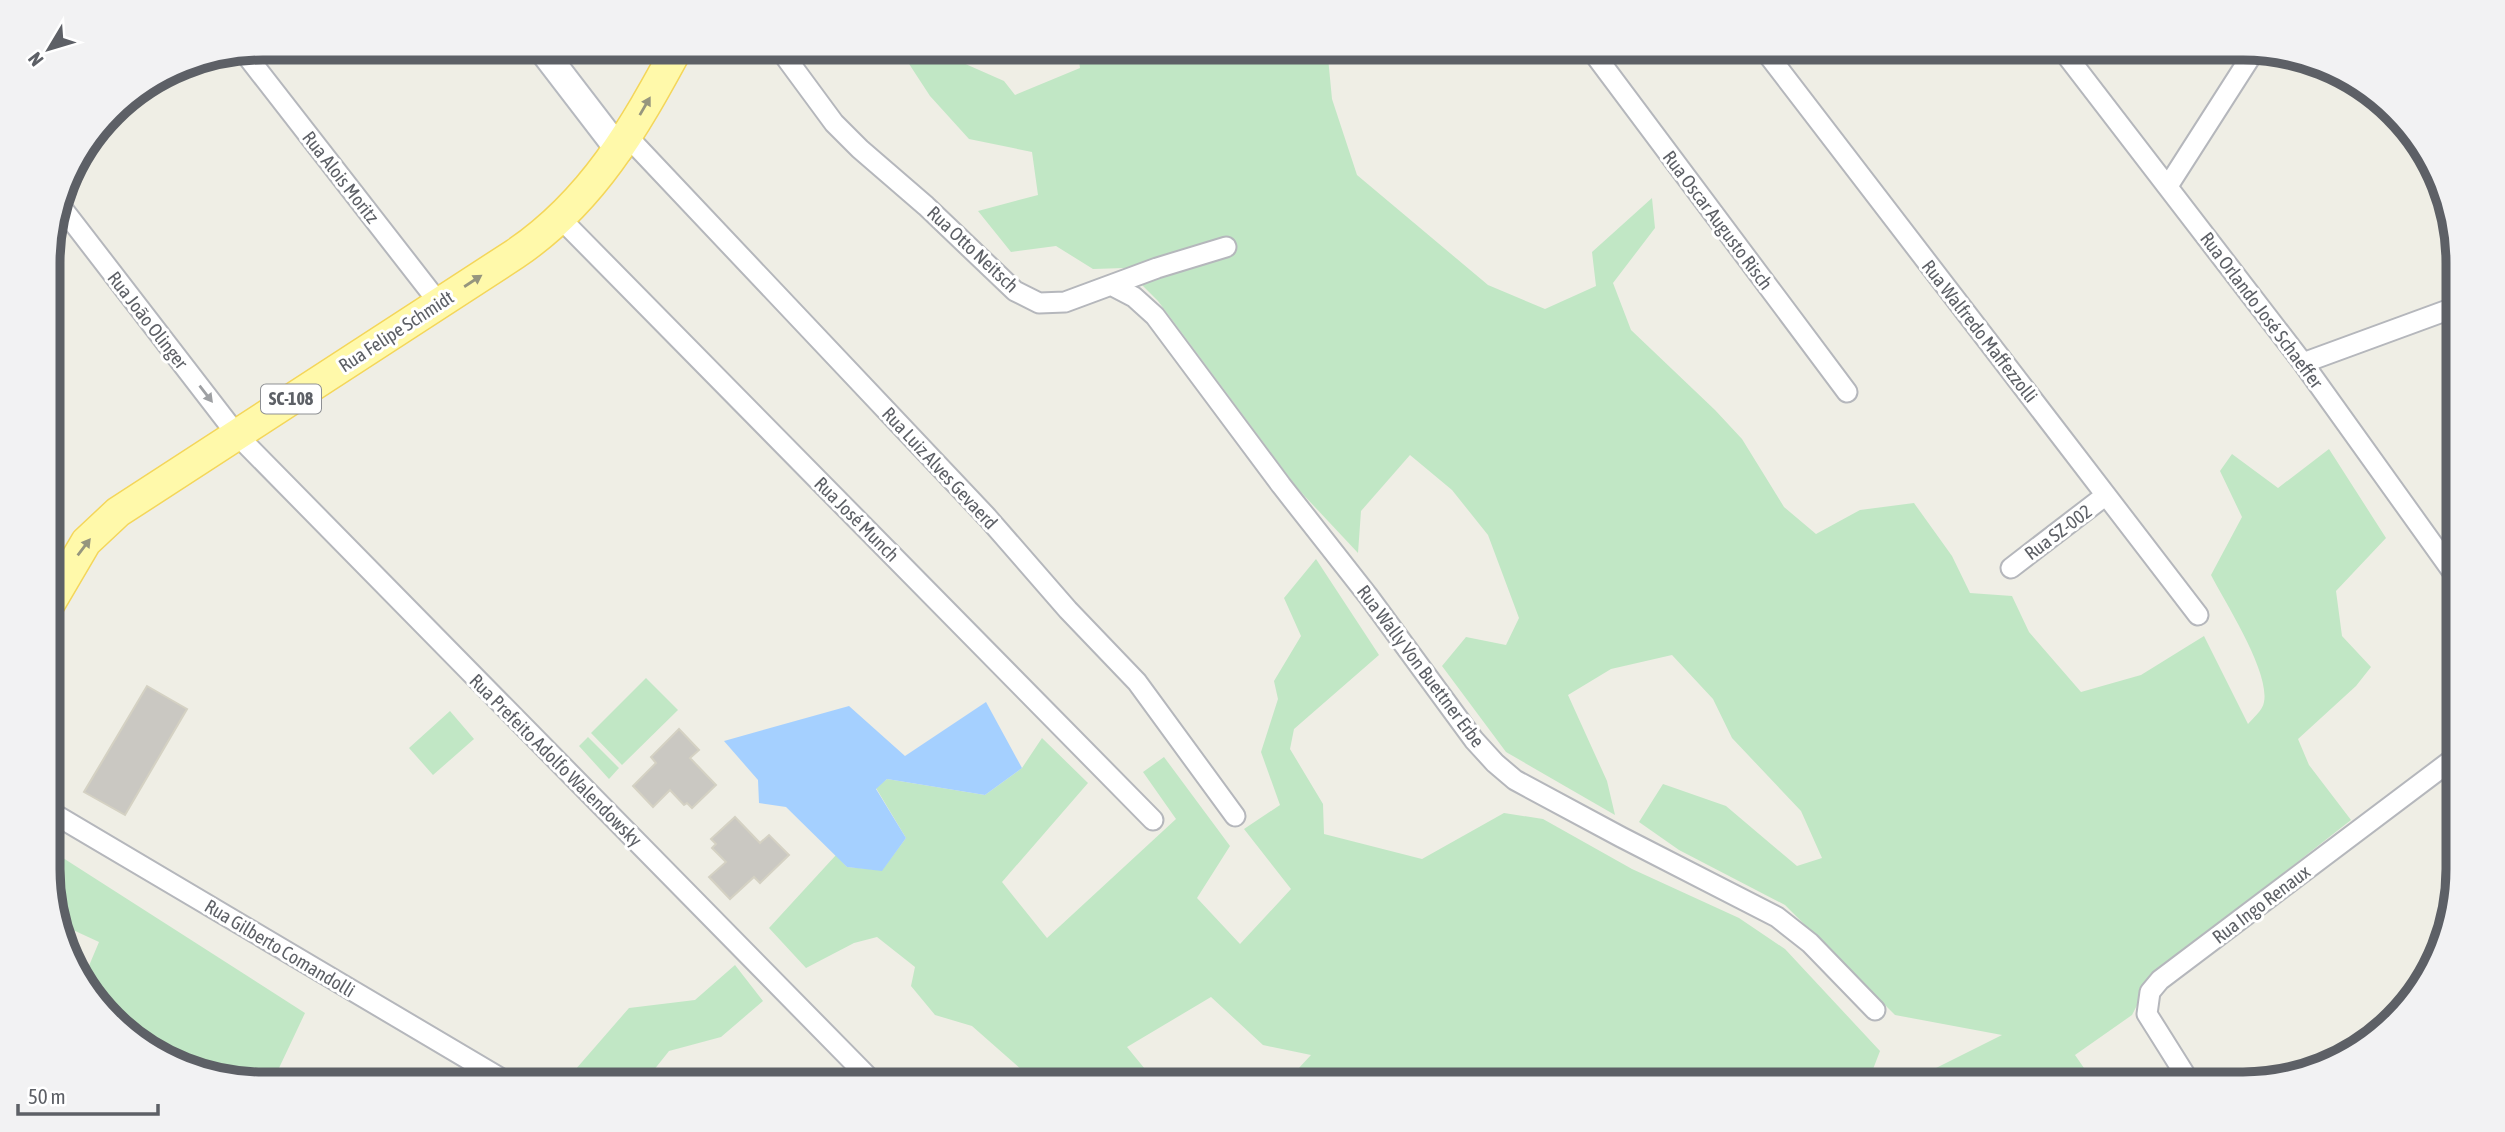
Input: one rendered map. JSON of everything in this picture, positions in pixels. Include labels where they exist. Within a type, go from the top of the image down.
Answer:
[{"type":"main road","name":"Rua Felipe Schmidt","points":[[60,584],[100,527],[118,512],[537,239],[561,219],[582,197],[623,143],[671,60]]},
{"type":"street","name":"Rua Alois Moritz","points":[[250,60],[439,303]]},
{"type":"street","points":[[551,60],[623,143]]},
{"type":"street","name":"Rua Otto Neitsch","points":[[788,60],[834,123],[1015,291],[1039,303],[1065,302],[1226,247]]},
{"type":"street","name":"Rua Oscar Augusto Risch","points":[[1599,60],[1847,392]]},
{"type":"street","name":"Rua Walfredo Maffezzolli","points":[[1772,60],[2198,615]]},
{"type":"street","name":"Rua Orlando José Schaeffer","points":[[2070,60],[2303,363],[2446,563]]},
{"type":"street","points":[[2168,186],[2249,60]]},
{"type":"street","name":"Rua Luiz Alves Gevaerd","points":[[623,143],[987,517],[1068,610],[1137,682],[1235,816]]},
{"type":"street","name":"Rua João Olinger","points":[[66,212],[237,435]]},
{"type":"street","name":"Rua José Munch","points":[[561,219],[1153,820]]},
{"type":"street","name":"Rua Wally Von Buettner Erbe","points":[[1111,285],[1134,298],[1155,316],[1281,485],[1370,597],[1474,740],[1495,763],[1515,780],[1777,917],[1810,943],[1875,1010]]},
{"type":"street","points":[[2303,363],[2446,311]]},
{"type":"street","name":"Rua Prefeito Adolfo Walendowsky","points":[[237,435],[863,1072]]},
{"type":"street","name":"Rua SZ-002","points":[[2011,568],[2106,495]]},
{"type":"street","name":"Rua Ingo Renaux","points":[[2183,1072],[2147,1014],[2150,992],[2160,981],[2446,764]]},
{"type":"street","name":"Rua Gilberto Comandolli","points":[[60,818],[490,1072]]},
{"type":"green space","points":[[906,60],[956,60],[1004,81],[1015,95],[1080,68],[1079,60],[1328,60],[1332,99],[1357,175],[1488,285],[1545,309],[1596,286],[1592,252],[1652,198],[1655,228],[1613,283],[1631,330],[1742,439],[1784,507],[1816,534],[1860,510],[1914,503],[1952,556],[1970,593],[2012,596],[2029,632],[2081,692],[2141,675],[2204,636],[2248,724],[2263,705],[2264,689],[2254,656],[2211,575],[2242,517],[2220,471],[2232,454],[2278,488],[2329,449],[2386,538],[2336,591],[2342,636],[2371,667],[2356,686],[2298,739],[2309,765],[2351,820],[2152,976],[2132,1015],[2075,1055],[2087,1072],[1928,1072],[2002,1035],[1895,1015],[1785,905],[1679,850],[1639,822],[1663,784],[1726,806],[1797,866],[1822,858],[1801,811],[1732,738],[1713,699],[1672,655],[1611,669],[1568,695],[1607,781],[1615,815],[1506,752],[1442,666],[1466,637],[1506,645],[1519,618],[1488,535],[1452,490],[1410,455],[1361,511],[1358,553],[1298,489],[1158,301],[1125,268],[1093,269],[1056,246],[1011,252],[978,211],[1038,195],[1032,152],[969,139],[930,96]]},
{"type":"green space","points":[[1316,559],[1379,655],[1294,729],[1290,749],[1323,804],[1324,834],[1422,859],[1504,813],[1543,819],[1632,869],[1739,918],[1785,949],[1880,1051],[1872,1072],[1295,1072],[1311,1055],[1263,1045],[1211,997],[1127,1047],[1147,1072],[1024,1072],[972,1026],[935,1015],[911,986],[915,967],[877,937],[854,943],[806,968],[769,928],[836,855],[847,867],[882,870],[906,838],[876,788],[887,779],[985,795],[1022,768],[1042,738],[1088,783],[1002,882],[1047,938],[1176,819],[1143,772],[1164,757],[1230,846],[1197,898],[1240,944],[1291,889],[1244,829],[1280,805],[1261,752],[1278,699],[1274,681],[1301,636],[1284,598]]},
{"type":"green space","points":[[646,678],[678,710],[622,765],[591,733]]},
{"type":"green space","points":[[450,711],[474,739],[433,775],[409,748]]},
{"type":"green space","points":[[588,737],[619,768],[609,779],[579,746]]},
{"type":"green space","points":[[60,856],[305,1013],[277,1072],[249,1072],[210,1066],[185,1057],[139,1031],[101,993],[87,971],[99,942],[68,928],[61,896]]},
{"type":"green space","points":[[735,965],[763,1001],[721,1037],[669,1051],[652,1072],[573,1072],[629,1008],[695,1000]]},
{"type":"water","points":[[986,702],[1022,768],[985,795],[887,779],[876,789],[906,838],[882,871],[847,867],[786,807],[759,803],[758,780],[724,741],[849,706],[905,756]]},
{"type":"building","points":[[147,686],[187,709],[125,815],[84,792]]},
{"type":"building","points":[[679,729],[699,750],[690,758],[716,785],[692,808],[687,803],[684,805],[670,790],[653,807],[633,786],[656,763],[651,757]]},
{"type":"building","points":[[735,817],[760,843],[769,835],[789,855],[760,883],[754,877],[730,899],[709,877],[726,862],[712,848],[716,844],[711,839]]}]
